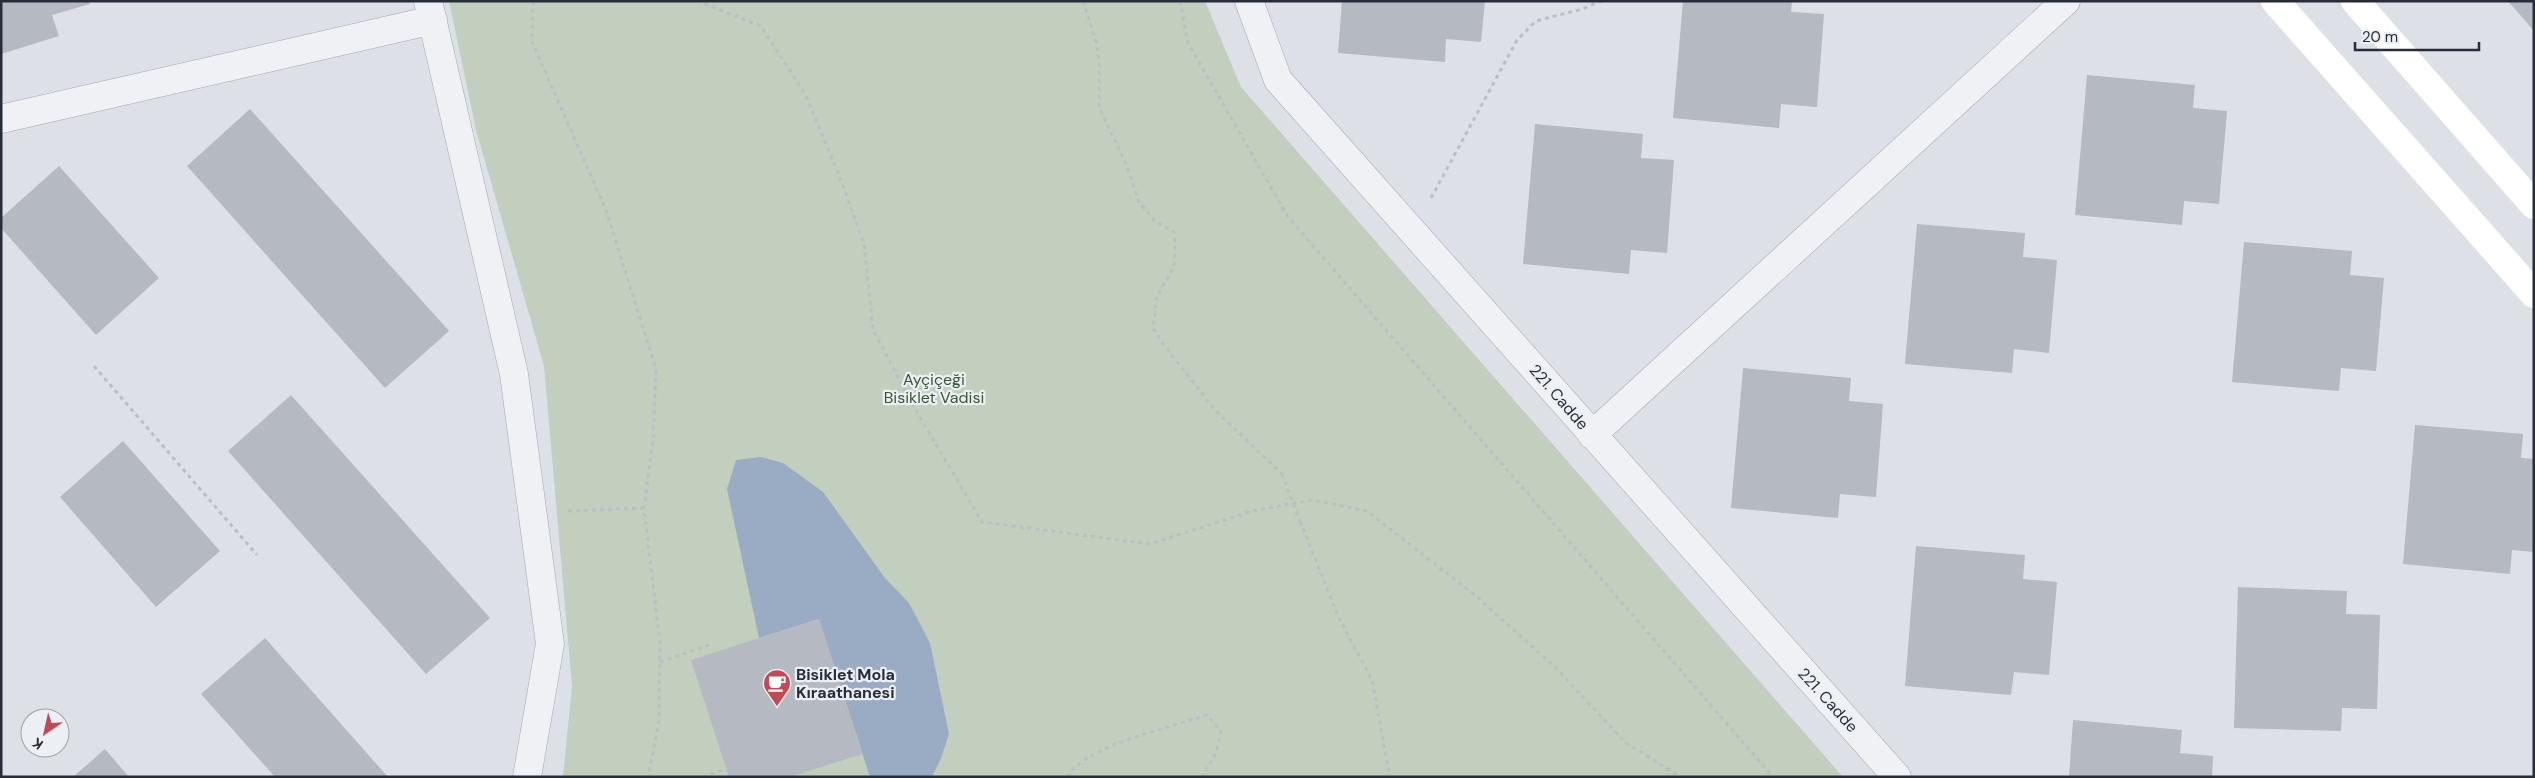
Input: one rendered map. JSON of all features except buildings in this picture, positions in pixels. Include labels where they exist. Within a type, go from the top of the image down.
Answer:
[{"type":"street","name":"221. Cadde","points":[[1249,1],[1278,80],[1897,777]]},
{"type":"street","points":[[1592,435],[2066,1]]},
{"type":"street","points":[[2275,1],[2534,294]]},
{"type":"street","points":[[2355,1],[2534,205]]},
{"type":"street","points":[[1,119],[431,10],[514,374],[550,644],[527,777]]},
{"type":"path","points":[[533,1],[532,42],[606,210],[656,369],[653,439],[644,508],[660,643],[659,721],[648,777]]},
{"type":"path","points":[[696,1],[761,26],[805,94],[839,174],[864,244],[873,330],[914,407],[982,522],[1150,544],[1252,511],[1312,500],[1367,511],[1476,596],[1503,620],[1558,670],[1626,743],[1680,777]]},
{"type":"path","points":[[1083,1],[1096,41],[1099,61],[1099,108],[1126,164],[1139,202],[1155,221],[1174,232],[1174,267],[1157,296],[1153,328],[1163,344],[1216,411],[1282,474],[1339,618],[1372,680],[1390,777]]},
{"type":"path","points":[[1180,1],[1188,43],[1288,217],[1774,777]]},
{"type":"path","points":[[1412,231],[1517,40],[1536,21],[1582,9],[1601,1]]},
{"type":"path","points":[[94,366],[257,554]]},
{"type":"path","points":[[532,512],[644,508]]},
{"type":"path","points":[[660,662],[712,644]]},
{"type":"path","points":[[1067,777],[1072,769],[1101,750],[1207,715],[1221,731],[1216,753],[1202,777]]},
{"type":"path","points":[[702,777],[726,769]]},
{"type":"green space","name":"Ayçiçeği Bisiklet Vadisi","points":[[449,1],[1205,1],[1241,87],[1843,777],[563,777],[572,686],[544,366],[476,130]]},
{"type":"water","points":[[761,457],[783,463],[823,492],[885,578],[909,603],[930,643],[949,734],[932,777],[870,777],[819,619],[759,638],[727,489],[736,460]]},
{"type":"place","name":"Bisiklet Mola Kıraathanesi","points":[[777,707]]}]
